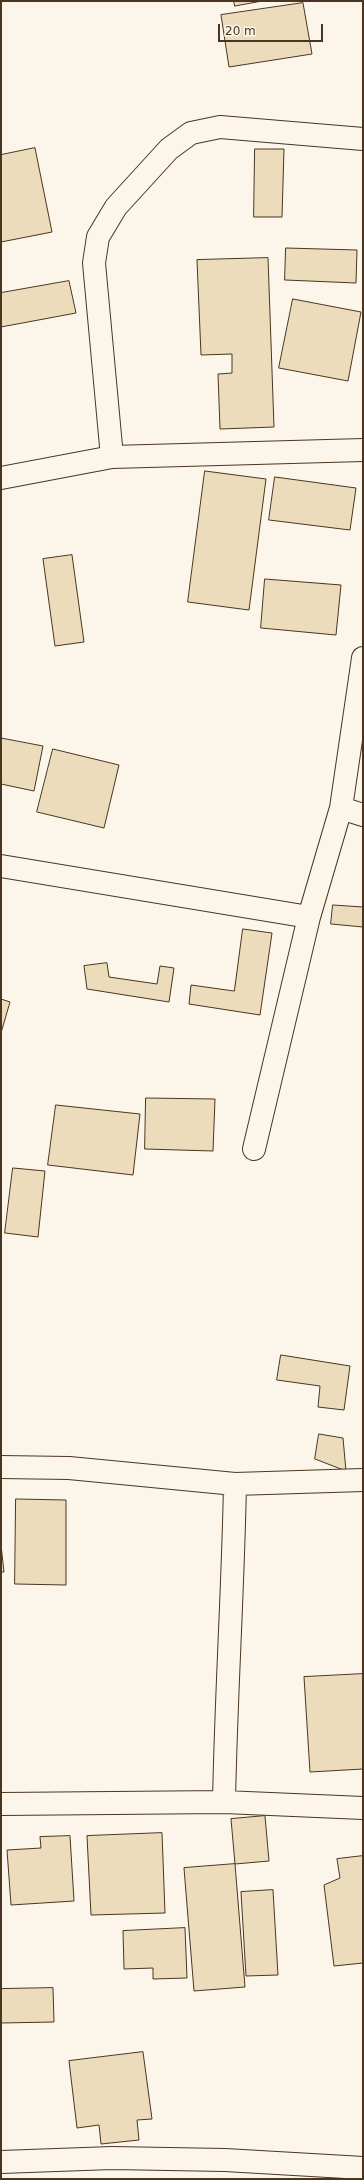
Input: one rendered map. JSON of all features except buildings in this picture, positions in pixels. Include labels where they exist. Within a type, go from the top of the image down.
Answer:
[{"type":"street","points":[[112,458],[94,263],[98,237],[116,207],[169,149],[191,133],[220,127],[363,139]]},
{"type":"street","points":[[1,478],[112,458],[363,450]]},
{"type":"street","points":[[254,1149],[309,917],[341,808],[363,658]]},
{"type":"street","points":[[341,808],[363,815]]},
{"type":"street","points":[[1,866],[309,917]]},
{"type":"street","points":[[1,1467],[69,1468],[235,1484],[363,1480]]},
{"type":"street","points":[[224,1802],[226,1710],[232,1608],[235,1484]]},
{"type":"street","points":[[1,1804],[224,1802],[363,1808]]},
{"type":"street","points":[[1,2162],[119,2158],[225,2160],[363,2168]]}]
